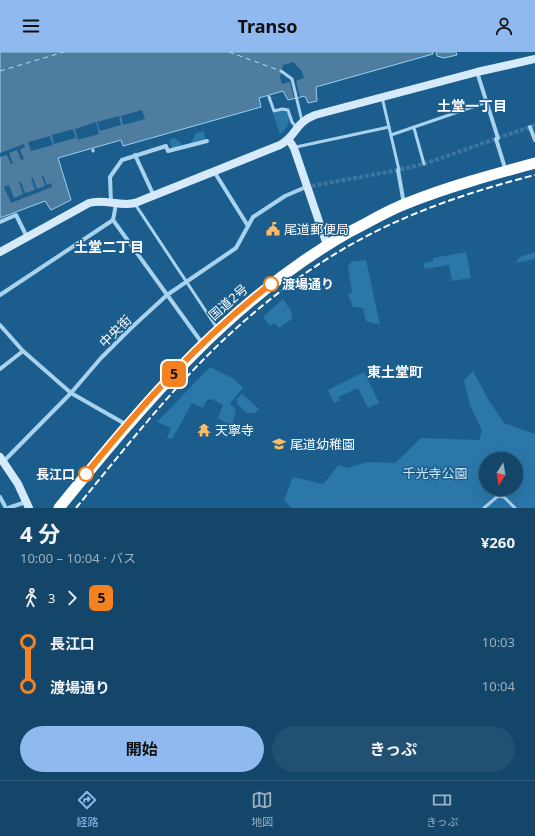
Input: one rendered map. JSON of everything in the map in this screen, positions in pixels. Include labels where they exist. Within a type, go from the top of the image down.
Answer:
[{"type":"highway","name":"国道2号","points":[[59,508],[127,426],[202,344],[254,298],[327,245],[404,204],[535,163]]},
{"type":"street","points":[[0,252],[89,203],[100,201],[126,206],[214,172],[289,140],[299,124],[315,115],[477,72],[535,59]]},
{"type":"street","points":[[477,72],[506,171]]},
{"type":"street","points":[[530,127],[535,140]]},
{"type":"street","points":[[289,140],[294,148],[306,187],[327,245]]},
{"type":"street","points":[[202,344],[113,220],[114,204],[110,178],[122,160],[135,155],[166,146],[168,151],[207,141]]},
{"type":"street","points":[[135,155],[154,196]]},
{"type":"street","points":[[398,170],[404,204]]},
{"type":"street","points":[[214,172],[248,226]]},
{"type":"street","name":"中央街","points":[[1,461],[71,393],[106,353],[167,295],[236,248],[253,217],[285,196],[306,187]]},
{"type":"street","points":[[0,222],[16,215],[27,237]]},
{"type":"street","points":[[0,295],[113,220]]},
{"type":"street","points":[[0,325],[23,351],[71,393],[127,426]]},
{"type":"street","points":[[0,369],[23,351]]},
{"type":"street","points":[[0,497],[7,508],[27,505],[18,484],[1,461]]},
{"type":"lane","points":[[269,98],[274,111],[282,109],[288,110],[292,122],[299,124],[297,98],[292,79],[281,71]]},
{"type":"lane","points":[[382,97],[398,170]]},
{"type":"lane","points":[[391,135],[486,102]]},
{"type":"lane","points":[[294,148],[389,127]]},
{"type":"lane","points":[[414,128],[424,164]]},
{"type":"lane","points":[[135,203],[185,282],[218,329]]},
{"type":"lane","points":[[484,508],[498,496],[504,497],[515,508]]},
{"type":"green space","points":[[283,110],[288,112],[289,122],[287,127],[280,134],[273,113]]},
{"type":"green space","points":[[204,131],[205,139],[191,143],[196,133]]},
{"type":"green space","points":[[175,138],[184,146],[172,149],[169,140]]},
{"type":"green space","points":[[466,252],[471,278],[452,281],[449,265],[425,269],[423,263],[433,261],[433,258]]},
{"type":"green space","points":[[535,252],[535,259],[516,263],[520,257]]},
{"type":"green space","points":[[366,260],[380,325],[366,321],[363,308],[353,307],[348,295],[352,292],[348,267],[351,262]]},
{"type":"green space","points":[[283,299],[291,311],[292,319],[279,328],[274,323],[270,326],[263,317]]},
{"type":"green space","points":[[210,367],[234,379],[243,388],[230,403],[236,410],[232,426],[218,418],[223,405],[211,399],[207,400],[203,408],[192,403],[172,439],[167,438],[171,428],[157,422]]},
{"type":"green space","name":"千光寺公園","points":[[473,371],[488,399],[504,423],[535,434],[535,508],[291,508],[284,500],[293,477],[323,484],[339,465],[348,468],[367,462],[395,463],[421,438],[479,440],[482,431],[470,405],[464,381]]},
{"type":"green space","points":[[364,372],[379,403],[368,408],[358,388],[338,397],[340,400],[334,403],[328,390]]},
{"type":"green space","points":[[242,394],[259,409],[255,413],[247,413],[238,405],[236,400]]},
{"type":"shaded area","points":[[0,52],[433,52],[433,54],[316,87],[317,101],[308,103],[305,96],[288,100],[283,91],[259,98],[261,107],[123,146],[121,140],[58,158],[71,200],[51,210],[45,201],[0,218]]},
{"type":"shaded area","points":[[436,52],[456,52],[457,55],[444,58],[437,56]]},
{"type":"pier","points":[[293,62],[302,71],[304,78],[296,81],[300,97],[294,98],[290,82],[282,84],[280,78],[283,65]]},
{"type":"pier","points":[[142,110],[145,119],[123,125],[121,116]]},
{"type":"pier","points":[[119,116],[121,125],[100,131],[97,122]]},
{"type":"pier","points":[[96,122],[99,134],[78,140],[75,129]]},
{"type":"pier","points":[[73,129],[76,138],[54,144],[52,135]]},
{"type":"pier","points":[[50,136],[53,145],[31,151],[28,142]]},
{"type":"pier","points":[[24,144],[25,147],[20,150],[24,159],[21,160],[17,150],[9,153],[13,163],[11,164],[7,155],[0,157],[0,153]]},
{"type":"pier","points":[[43,175],[47,185],[51,183],[52,187],[11,203],[4,187],[9,185],[14,198],[23,194],[19,182],[21,182],[25,193],[35,190],[31,178],[33,178],[37,189],[45,186]]},
{"type":"ferry route","points":[[0,71],[64,52]]},
{"type":"ferry route","points":[[229,52],[281,71]]},
{"type":"tunnel","points":[[306,187],[424,164],[535,125]]},
{"type":"railway","points":[[76,508],[185,378],[254,312],[292,283],[352,244],[418,212],[464,195],[535,175]]},
{"type":"bus line","name":"5","points":[[86,474],[130,422],[202,344],[271,284]]},
{"type":"place","name":"尾道郵便局","points":[[273,229]]},
{"type":"place","name":"渡場通り","points":[[271,284]]},
{"type":"place","name":"天寧寺","points":[[204,430]]},
{"type":"place","name":"尾道幼稚園","points":[[279,444]]},
{"type":"place","name":"長江口","points":[[86,474]]},
{"type":"district","name":"土堂一丁目","points":[[472,106]]},
{"type":"district","name":"土堂二丁目","points":[[109,247]]},
{"type":"district","name":"東土堂町","points":[[395,372]]}]
